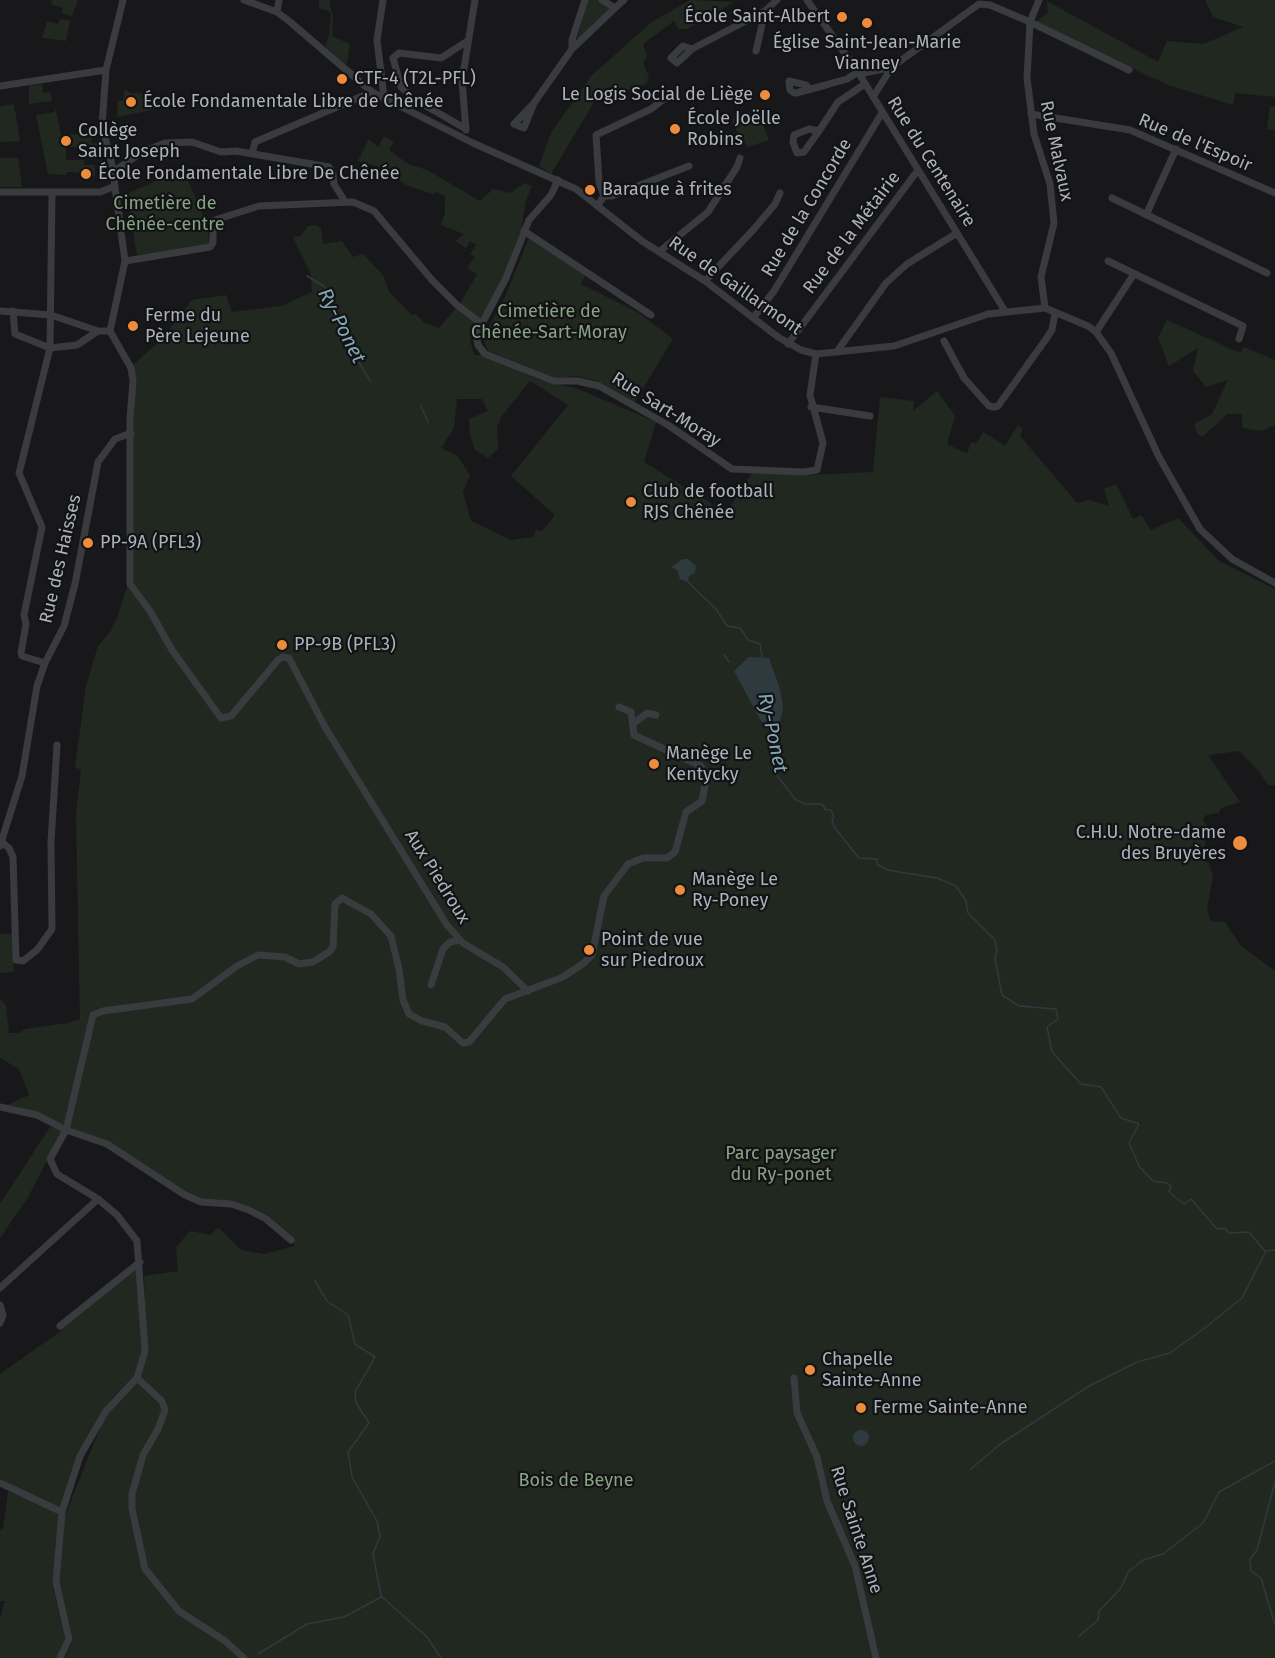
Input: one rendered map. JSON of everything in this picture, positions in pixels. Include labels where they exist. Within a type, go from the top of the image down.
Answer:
[{"type":"street","points":[[123,0],[106,70],[102,125],[113,172],[125,261],[109,323],[110,331],[132,370],[131,433]]},
{"type":"street","name":"Rue de Gaillarmont","points":[[244,0],[277,12],[372,92],[505,158],[558,180],[659,252],[705,281],[788,344],[816,354],[906,343],[988,314],[1045,308]]},
{"type":"street","points":[[277,12],[279,0]]},
{"type":"street","points":[[383,0],[377,40],[384,97]]},
{"type":"street","points":[[466,138],[462,81],[466,42],[476,0]]},
{"type":"street","points":[[572,49],[572,40],[585,0]]},
{"type":"street","points":[[602,0],[615,8]]},
{"type":"street","points":[[534,103],[572,49],[624,0]]},
{"type":"street","points":[[692,49],[765,11],[777,0]]},
{"type":"street","name":"Rue du Centenaire","points":[[807,0],[858,73],[1005,311]]},
{"type":"street","name":"Rue Malvaux","points":[[1039,0],[1030,22],[1027,78],[1034,135],[1050,184],[1054,223],[1041,277],[1045,308]]},
{"type":"street","points":[[873,97],[892,67],[979,4],[990,5],[1030,22],[1129,70]]},
{"type":"street","points":[[756,51],[765,11]]},
{"type":"street","points":[[466,42],[441,58],[399,53],[393,58],[401,87],[414,99],[466,129]]},
{"type":"street","points":[[810,89],[847,79],[858,73],[892,67]]},
{"type":"street","points":[[0,86],[106,70]]},
{"type":"street","points":[[819,131],[838,102],[865,84]]},
{"type":"street","points":[[252,154],[255,142],[372,92]]},
{"type":"street","points":[[604,196],[599,182],[596,135],[651,109],[664,99]]},
{"type":"street","name":"Rue de la Concorde","points":[[754,317],[774,291],[882,113]]},
{"type":"street","name":"Rue de l'Espoir","points":[[1031,114],[1130,130],[1275,193]]},
{"type":"street","points":[[113,172],[142,152],[165,142],[192,142],[221,152],[236,151],[329,167],[334,184],[344,200]]},
{"type":"street","points":[[1146,215],[1176,150]]},
{"type":"street","points":[[659,252],[708,212],[737,167],[740,158]]},
{"type":"street","points":[[604,196],[612,196],[689,166]]},
{"type":"street","name":"Rue de la Métairie","points":[[788,344],[918,170]]},
{"type":"street","name":"Rue Sart-Moray","points":[[558,180],[551,195],[529,220],[506,278],[480,322],[476,335],[478,345],[485,354],[554,381],[578,381],[599,386],[668,425],[732,469],[817,470],[823,442],[815,420]]},
{"type":"street","points":[[0,192],[100,192],[115,186]]},
{"type":"street","points":[[45,663],[22,657],[21,653],[26,624],[24,615],[42,527],[19,473],[50,348],[52,192]]},
{"type":"street","points":[[705,281],[754,229],[775,204],[780,193]]},
{"type":"street","points":[[597,206],[604,196]]},
{"type":"street","points":[[1112,198],[1267,273]]},
{"type":"street","points":[[125,261],[210,247],[213,243],[212,225],[215,220],[259,206],[344,200],[374,211],[432,280],[457,305],[480,322]]},
{"type":"street","points":[[524,231],[651,315]]},
{"type":"street","points":[[838,350],[886,283],[907,264],[957,233]]},
{"type":"street","points":[[1108,261],[1243,326],[1239,339]]},
{"type":"street","points":[[1096,332],[1134,274]]},
{"type":"street","points":[[1045,308],[1096,332],[1111,353],[1159,457],[1200,529],[1232,559],[1275,583]]},
{"type":"street","points":[[0,311],[51,315],[98,331],[110,331]]},
{"type":"street","points":[[13,311],[15,334],[50,348],[77,345],[98,331]]},
{"type":"street","points":[[944,341],[964,378],[990,406],[998,406],[1052,330],[1055,313]]},
{"type":"street","points":[[815,420],[810,396],[816,354]]},
{"type":"street","points":[[811,407],[870,416]]},
{"type":"street","points":[[815,420],[825,409]]},
{"type":"street","name":"Aux Piedroux","points":[[131,433],[130,584],[219,717],[231,716],[278,660],[286,657],[291,661],[325,727],[447,925],[460,939],[503,967],[528,991]]},
{"type":"street","name":"Rue des Haisses","points":[[1,844],[3,831],[22,776],[37,687],[45,663],[64,626],[75,584],[98,462],[115,439],[131,433]]},
{"type":"street","points":[[60,1658],[69,1639],[56,1582],[62,1512],[80,1456],[106,1411],[137,1378],[144,1351],[137,1240],[117,1215],[98,1199],[57,1174],[51,1164],[52,1154],[66,1130],[93,1015],[103,1011],[192,999],[237,966],[258,955],[285,957],[299,964],[313,962],[333,947],[335,904],[342,898],[371,914],[391,936],[405,1008],[414,1018],[445,1027],[461,1042],[466,1043],[472,1040],[505,999],[576,970],[592,955],[604,896],[628,864],[643,858],[667,858],[675,852],[686,812],[702,801],[706,779],[701,766],[634,735],[631,712],[619,707]]},
{"type":"street","points":[[633,724],[647,713],[656,715]]},
{"type":"street","points":[[1,844],[9,848],[13,857],[16,960],[23,961],[37,950],[52,929],[57,745]]},
{"type":"street","points":[[431,985],[442,949],[450,942],[460,939]]},
{"type":"street","points":[[0,1107],[37,1115],[66,1130],[107,1144],[201,1202],[231,1204],[249,1210],[266,1219],[291,1240]]},
{"type":"street","points":[[0,1288],[98,1199]]},
{"type":"street","points":[[60,1326],[140,1262]]},
{"type":"street","points":[[0,1305],[3,1315],[0,1323]]},
{"type":"street","points":[[137,1378],[162,1401],[165,1410],[158,1429],[143,1455],[132,1494],[132,1509],[145,1569],[179,1611],[225,1641],[244,1658]]},
{"type":"street","name":"Rue Sainte Anne","points":[[794,1378],[797,1413],[817,1457],[827,1501],[855,1566],[876,1658]]},
{"type":"street","points":[[0,1482],[62,1512]]},
{"type":"green space","points":[[52,0],[78,0],[72,16],[62,13],[63,8],[51,4]]},
{"type":"green space","points":[[319,0],[330,0],[333,14],[332,36],[350,44],[345,64],[325,47],[329,35],[331,12],[319,8]]},
{"type":"green space","points":[[588,0],[599,0],[609,9],[577,40]]},
{"type":"green space","points":[[690,0],[734,2],[687,29],[678,29],[674,21],[643,44],[647,56],[643,63],[649,77],[646,84],[601,99],[597,97],[551,174],[539,166],[551,133],[591,76],[652,22]]},
{"type":"green space","points":[[1205,0],[1275,0],[1275,97],[1235,93],[1233,105],[1168,85],[1035,23],[1048,13],[1047,1],[1158,62],[1167,41],[1204,44],[1243,27],[1213,17]]},
{"type":"green space","points":[[61,19],[70,21],[66,41],[42,38],[47,21],[58,24]]},
{"type":"green space","points":[[42,84],[43,93],[50,92],[52,101],[29,104],[29,86]]},
{"type":"green space","points":[[125,86],[125,90],[131,93],[152,94],[156,109],[117,117],[118,101],[123,101]]},
{"type":"green space","points":[[14,104],[20,141],[2,142],[0,141],[0,106]]},
{"type":"green space","points":[[1270,106],[1275,107],[1275,130],[1267,129]]},
{"type":"green space","points":[[55,107],[61,135],[93,133],[91,143],[99,144],[99,150],[84,152],[84,147],[66,147],[66,160],[84,160],[84,165],[95,165],[95,176],[80,176],[79,173],[72,172],[67,172],[66,175],[48,174],[36,115],[55,112]]},
{"type":"green space","points":[[758,111],[769,140],[748,147],[732,124],[733,119]]},
{"type":"green space","name":"Parc paysager du Ry-ponet","points":[[384,136],[394,142],[389,150],[408,164],[427,170],[480,201],[493,189],[510,193],[524,183],[532,186],[526,200],[521,230],[504,278],[470,340],[474,355],[484,355],[540,380],[578,389],[656,422],[644,462],[710,503],[724,517],[752,473],[808,475],[873,472],[880,397],[914,401],[913,411],[937,391],[955,416],[947,444],[967,454],[971,442],[976,444],[983,432],[1005,446],[1018,425],[1023,428],[1020,436],[1077,503],[1089,500],[1109,506],[1104,489],[1116,484],[1133,519],[1141,515],[1151,530],[1178,518],[1219,561],[1275,589],[1275,785],[1268,785],[1259,771],[1239,751],[1208,755],[1240,802],[1221,808],[1219,813],[1206,815],[1203,819],[1207,826],[1204,855],[1213,875],[1207,910],[1211,921],[1225,922],[1241,946],[1275,971],[1275,1658],[65,1658],[73,1640],[58,1584],[62,1523],[103,1421],[127,1384],[112,1398],[79,1455],[62,1505],[59,1507],[0,1480],[0,1374],[61,1331],[64,1324],[138,1266],[146,1353],[144,1276],[178,1271],[176,1247],[190,1231],[211,1235],[218,1227],[241,1250],[264,1254],[295,1246],[291,1240],[249,1210],[201,1202],[107,1144],[66,1130],[38,1112],[7,1105],[29,1095],[19,1069],[0,1058],[0,999],[6,1005],[9,1033],[80,1019],[76,815],[81,770],[75,767],[86,686],[98,646],[109,633],[117,618],[131,575],[134,364],[161,340],[192,300],[226,295],[232,312],[281,306],[312,292],[311,275],[293,237],[301,236],[308,226],[316,225],[321,229],[323,244],[342,241],[353,257],[363,254],[383,275],[389,292],[412,315],[415,314],[425,323],[439,328],[461,302],[477,274],[467,268],[475,257],[470,254],[476,245],[470,241],[466,248],[455,241],[464,234],[441,225],[445,212],[445,196],[406,185],[384,168],[358,161],[369,139],[378,147]],"holes":[[[530,381],[568,405],[511,476],[555,515],[541,532],[537,529],[533,537],[511,540],[471,521],[463,492],[470,476],[458,456],[441,448],[454,428],[457,399],[482,399],[488,411],[469,419],[470,435],[475,450],[488,458],[498,449],[497,427],[501,417]]]},
{"type":"green space","points":[[0,158],[18,158],[22,187],[0,187]]},
{"type":"green space","name":"Cimetière de Chênée-centre","points":[[183,169],[206,222],[210,245],[137,255],[127,194]]},
{"type":"green space","name":"Cimetière de Chênée-Sart-Moray","points":[[529,238],[585,275],[581,284],[639,313],[673,339],[634,403],[597,381],[577,376],[556,378],[488,351],[483,338],[505,297]]},
{"type":"green space","points":[[1167,320],[1240,353],[1244,347],[1275,360],[1275,425],[1262,431],[1242,428],[1242,414],[1227,414],[1202,437],[1197,433],[1194,424],[1212,414],[1228,380],[1206,387],[1193,371],[1198,348],[1169,366],[1158,338]]},
{"type":"green space","points":[[0,934],[12,934],[14,972],[0,973]]},
{"type":"green space","points":[[50,1127],[63,1130],[27,1199],[0,1238],[0,1204]]},
{"type":"green space","points":[[11,1490],[59,1514],[53,1588],[65,1636],[64,1649],[59,1658],[0,1658],[0,1619],[5,1601],[0,1601],[0,1530],[3,1529],[8,1492]]},
{"type":"shaded area","points":[[683,559],[688,559],[696,566],[695,573],[689,576],[688,582],[680,579],[677,570],[671,567]]},
{"type":"shaded area","points":[[749,657],[769,658],[780,689],[783,709],[780,721],[773,726],[767,726],[761,721],[734,671]]},
{"type":"shaded area","points":[[861,1430],[869,1438],[861,1446],[853,1438]]},
{"type":"waterway","name":"Ry-Ponet","points":[[307,276],[324,286],[338,327],[370,381]]},
{"type":"waterway","name":"Ry-Ponet","points":[[421,406],[428,422]]},
{"type":"waterway","name":"Ry-Ponet","points":[[688,582],[716,609],[727,626],[740,628],[748,640],[760,644],[762,657]]},
{"type":"waterway","name":"Ry-Ponet","points":[[724,654],[729,662]]},
{"type":"waterway","name":"Ry-Ponet","points":[[773,726],[777,751],[776,774],[795,799],[805,804],[822,804],[826,810],[831,810],[834,827],[859,858],[877,859],[877,864],[887,870],[937,878],[956,886],[966,901],[968,913],[995,940],[997,950],[995,958],[1002,995],[1019,1006],[1056,1009],[1058,1019],[1047,1027],[1052,1052],[1081,1084],[1101,1087],[1121,1118],[1139,1124],[1129,1143],[1139,1166],[1153,1181],[1167,1183],[1171,1186],[1169,1192],[1184,1204],[1191,1199],[1217,1229],[1225,1228],[1229,1233],[1249,1232],[1265,1251],[1275,1250]]},
{"type":"waterway","points":[[971,1469],[999,1445],[1089,1386],[1137,1362],[1170,1353],[1206,1327],[1242,1298],[1265,1253]]},
{"type":"waterway","points":[[315,1281],[327,1301],[348,1315],[355,1344],[375,1357],[355,1392],[356,1403],[369,1423],[348,1452],[352,1477],[377,1521],[380,1536],[373,1554],[381,1596],[427,1637],[441,1658]]},
{"type":"waterway","name":"Ry-Ponet","points":[[1078,1637],[1098,1620],[1099,1611],[1121,1588],[1128,1572],[1143,1560],[1163,1554],[1203,1523],[1219,1492],[1275,1461]]},
{"type":"waterway","points":[[1275,1482],[1257,1550],[1250,1559],[1251,1571],[1261,1578],[1275,1625]]},
{"type":"waterway","points":[[258,1654],[307,1624],[344,1617],[381,1597]]},
{"type":"place","name":"École Saint-Albert","points":[[842,17]]},
{"type":"place","name":"Église Saint-Jean-Marie Vianney","points":[[867,23]]},
{"type":"place","name":"CTF-4 (T2L-PFL)","points":[[342,79]]},
{"type":"place","name":"Le Logis Social de Liège","points":[[765,95]]},
{"type":"place","name":"École Fondamentale Libre de Chênée","points":[[131,102]]},
{"type":"place","name":"École Joëlle Robins","points":[[675,129]]},
{"type":"place","name":"Collège Saint Joseph","points":[[66,141]]},
{"type":"place","name":"École Fondamentale Libre De Chênée","points":[[86,174]]},
{"type":"place","name":"Baraque à frites","points":[[590,190]]},
{"type":"place","name":"Ferme du Père Lejeune","points":[[133,326]]},
{"type":"place","name":"Club de football RJS Chênée","points":[[631,502]]},
{"type":"place","name":"PP-9A (PFL3)","points":[[88,543]]},
{"type":"place","name":"PP-9B (PFL3)","points":[[282,645]]},
{"type":"place","name":"Manège Le Kentycky","points":[[654,764]]},
{"type":"place","name":"C.H.U. Notre-dame des Bruyères","points":[[1240,843]]},
{"type":"place","name":"Manège Le Ry-Poney","points":[[680,890]]},
{"type":"place","name":"Point de vue sur Piedroux","points":[[589,950]]},
{"type":"place","name":"Chapelle Sainte-Anne","points":[[810,1370]]},
{"type":"place","name":"Ferme Sainte-Anne","points":[[861,1408]]},
{"type":"park label","name":"Bois de Beyne","points":[[576,1481]]}]
